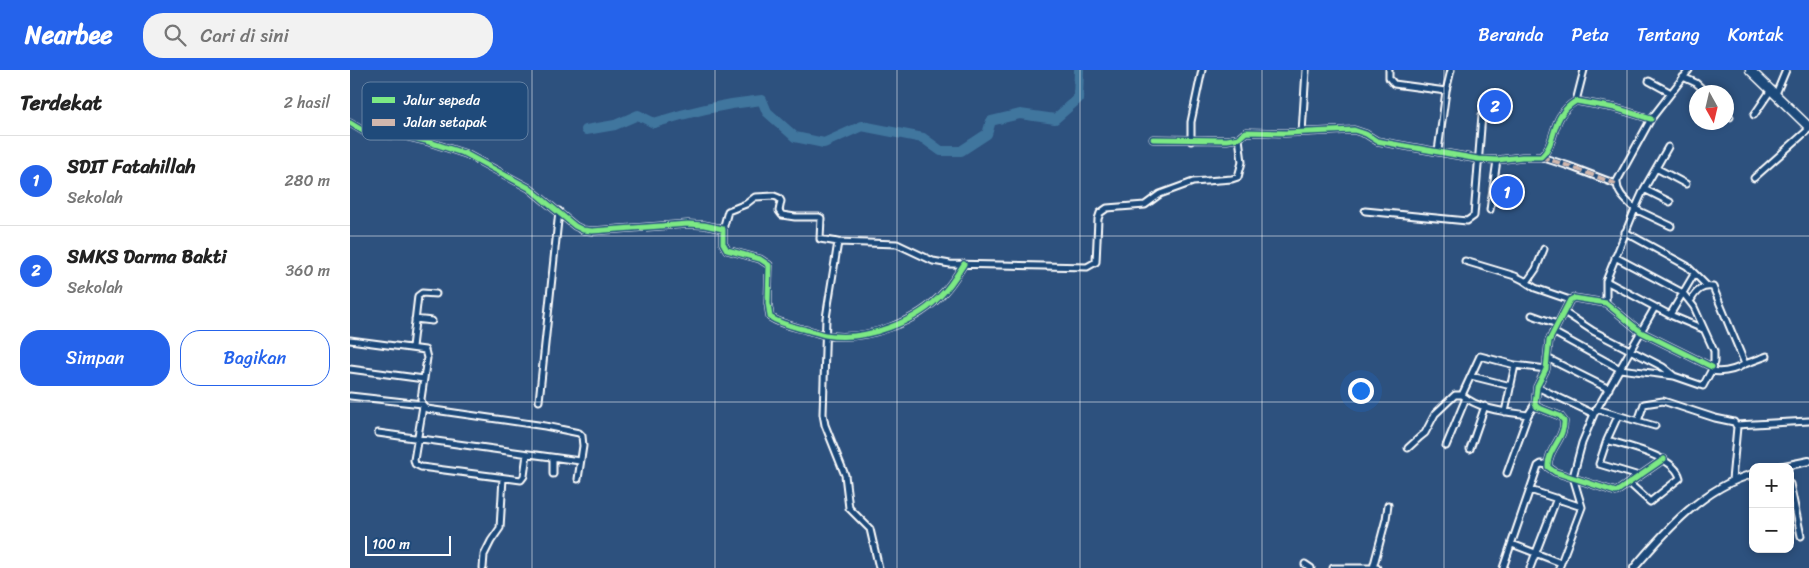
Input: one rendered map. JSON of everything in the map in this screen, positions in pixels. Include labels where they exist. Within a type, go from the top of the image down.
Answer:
[{"type":"main road","points":[[1750,70],[1809,128]]},
{"type":"street","points":[[1191,141],[1191,122],[1202,70]]},
{"type":"street","points":[[1302,132],[1306,70]]},
{"type":"street","points":[[1389,70],[1389,78],[1394,84],[1446,91]]},
{"type":"street","points":[[1438,151],[1446,91],[1452,70]]},
{"type":"street","points":[[1576,101],[1584,70]]},
{"type":"street","points":[[1671,226],[1635,209],[1620,193],[1616,184],[1651,119],[1689,70]]},
{"type":"street","points":[[1754,115],[1774,92],[1786,70]]},
{"type":"street","points":[[1683,77],[1697,85]]},
{"type":"street","points":[[1649,81],[1671,93]]},
{"type":"street","points":[[1541,157],[1548,148],[1560,116],[1569,105],[1576,101],[1615,108],[1651,119]]},
{"type":"street","points":[[1365,211],[1471,220],[1474,216],[1482,115]]},
{"type":"street","points":[[350,123],[362,130]]},
{"type":"street","points":[[1754,178],[1809,128]]},
{"type":"street","points":[[1152,139],[1227,140],[1239,138],[1246,132],[1354,130],[1366,134],[1377,141],[1478,159],[1496,160],[1541,157],[1616,184]]},
{"type":"street","points":[[964,264],[946,292],[936,301],[898,324],[868,333],[840,336],[825,335],[770,317],[768,303],[769,265],[760,259],[727,250],[723,243],[723,229],[729,210],[746,204],[755,197],[774,196],[781,201],[780,214],[795,218],[820,217],[820,239],[838,242],[897,244],[933,261],[950,264],[964,264],[1078,268],[1093,265],[1096,262],[1098,219],[1102,210],[1114,207],[1145,206],[1160,194],[1193,182],[1238,177],[1242,162],[1239,138]]},
{"type":"street","points":[[426,140],[466,154],[529,188],[575,226],[587,230],[646,228],[688,224],[723,229]]},
{"type":"street","points":[[1606,303],[1606,281],[1615,257],[1644,189],[1668,147]]},
{"type":"street","points":[[1490,210],[1496,160]]},
{"type":"street","points":[[1656,168],[1686,184]]},
{"type":"street","points":[[1644,189],[1670,202]]},
{"type":"street","points":[[539,401],[559,212]]},
{"type":"street","points":[[1625,232],[1687,266],[1707,286]]},
{"type":"street","points":[[838,242],[825,335],[824,420],[845,475],[849,508],[870,529],[879,568]]},
{"type":"street","points":[[1527,282],[1536,269],[1544,249]]},
{"type":"street","points":[[1554,332],[1620,369],[1674,376],[1703,386],[1712,369],[1714,351],[1691,300],[1684,293],[1615,257]]},
{"type":"street","points":[[1465,260],[1514,276],[1535,288],[1570,300]]},
{"type":"street","points":[[1670,315],[1684,293],[1693,276],[1693,272]]},
{"type":"street","points":[[1606,281],[1670,315],[1703,329]]},
{"type":"street","points":[[1691,300],[1702,287],[1713,287],[1716,290],[1745,364]]},
{"type":"street","points":[[412,347],[419,295],[422,293],[436,294]]},
{"type":"street","points":[[1507,473],[1528,415],[1534,404],[1537,387],[1546,369],[1549,341],[1570,300],[1574,298],[1578,297],[1606,303],[1641,332],[1712,369],[1722,372],[1730,371],[1767,356]]},
{"type":"street","points":[[1512,544],[1536,552],[1560,565],[1582,507],[1574,477],[1582,444],[1595,411],[1655,307]]},
{"type":"street","points":[[1564,312],[1593,331],[1663,367],[1674,376]]},
{"type":"street","points":[[1532,315],[1557,324]]},
{"type":"street","points":[[415,319],[432,321]]},
{"type":"street","points":[[350,340],[412,347],[425,350],[427,353],[421,394],[423,405],[414,460],[416,464],[421,467],[523,480],[527,454]]},
{"type":"street","points":[[1446,446],[1470,376],[1480,356],[1515,365],[1546,369]]},
{"type":"street","points":[[1547,358],[1609,389]]},
{"type":"street","points":[[1505,412],[1515,365]]},
{"type":"street","points":[[350,369],[424,379]]},
{"type":"street","points":[[1470,376],[1511,386]]},
{"type":"street","points":[[1537,387],[1595,411],[1655,426]]},
{"type":"street","points":[[350,396],[423,405],[430,410],[574,431],[582,436],[583,446],[578,478]]},
{"type":"street","points":[[1408,448],[1425,433],[1432,418],[1453,396],[1464,397],[1505,412],[1528,415]]},
{"type":"street","points":[[1638,421],[1645,403],[1652,404],[1663,401],[1714,418],[1734,422],[1736,425],[1809,421]]},
{"type":"street","points":[[1534,404],[1560,416],[1564,421],[1562,433],[1551,454],[1548,465]]},
{"type":"street","points":[[1470,449],[1485,406]]},
{"type":"street","points":[[1618,416],[1599,464],[1639,476]]},
{"type":"street","points":[[1732,480],[1736,425]]},
{"type":"street","points":[[378,433],[580,462]]},
{"type":"street","points":[[1607,440],[1664,459],[1677,470],[1680,478],[1652,502],[1649,502],[1629,483]]},
{"type":"street","points":[[553,458],[553,474]]},
{"type":"street","points":[[1503,568],[1538,466],[1541,464],[1548,465],[1555,472],[1616,492],[1664,459]]},
{"type":"street","points":[[1794,464],[1809,460]]},
{"type":"street","points":[[1634,568],[1656,543],[1698,503],[1732,480],[1749,475]]},
{"type":"street","points":[[483,568],[484,555],[490,541],[500,528],[503,478]]},
{"type":"street","points":[[1530,490],[1582,507]]},
{"type":"street","points":[[1530,568],[1557,498]]},
{"type":"street","points":[[1794,503],[1801,536]]},
{"type":"street","points":[[1333,568],[1375,568],[1388,505]]},
{"type":"street","points":[[1305,564],[1311,568]]},
{"type":"waterway","points":[[586,130],[615,125],[638,115],[654,123],[708,108],[762,100],[767,112],[795,137],[824,143],[862,126],[923,138],[941,151],[961,151],[987,134],[991,121],[1020,114],[1055,119],[1078,99],[1079,70]]},
{"type":"marked path","points":[[1541,157],[1616,184]]},
{"type":"cycle path","points":[[1153,139],[1227,140],[1239,138],[1246,132],[1285,133],[1354,130],[1366,134],[1377,141],[1478,159],[1497,160],[1541,157],[1550,144],[1562,114],[1567,107],[1576,101],[1615,108],[1651,119]]},
{"type":"cycle path","points":[[350,123],[362,130]]},
{"type":"cycle path","points":[[422,140],[466,154],[529,188],[575,226],[583,230],[592,231],[688,224],[723,229],[723,243],[727,250],[760,259],[769,265],[768,303],[770,317],[778,322],[823,335],[857,335],[873,332],[905,321],[933,303],[950,286],[964,264]]},
{"type":"cycle path","points":[[1664,459],[1616,492],[1555,472],[1548,467],[1550,455],[1562,433],[1564,421],[1560,416],[1537,407],[1535,404],[1537,387],[1546,369],[1549,341],[1570,300],[1574,298],[1606,303],[1641,332],[1712,367]]},
{"type":"place","name":"SMKS Darma Bakti","points":[[1495,106]]},
{"type":"place","name":"SDIT Fatahillah","points":[[1507,192]]}]
